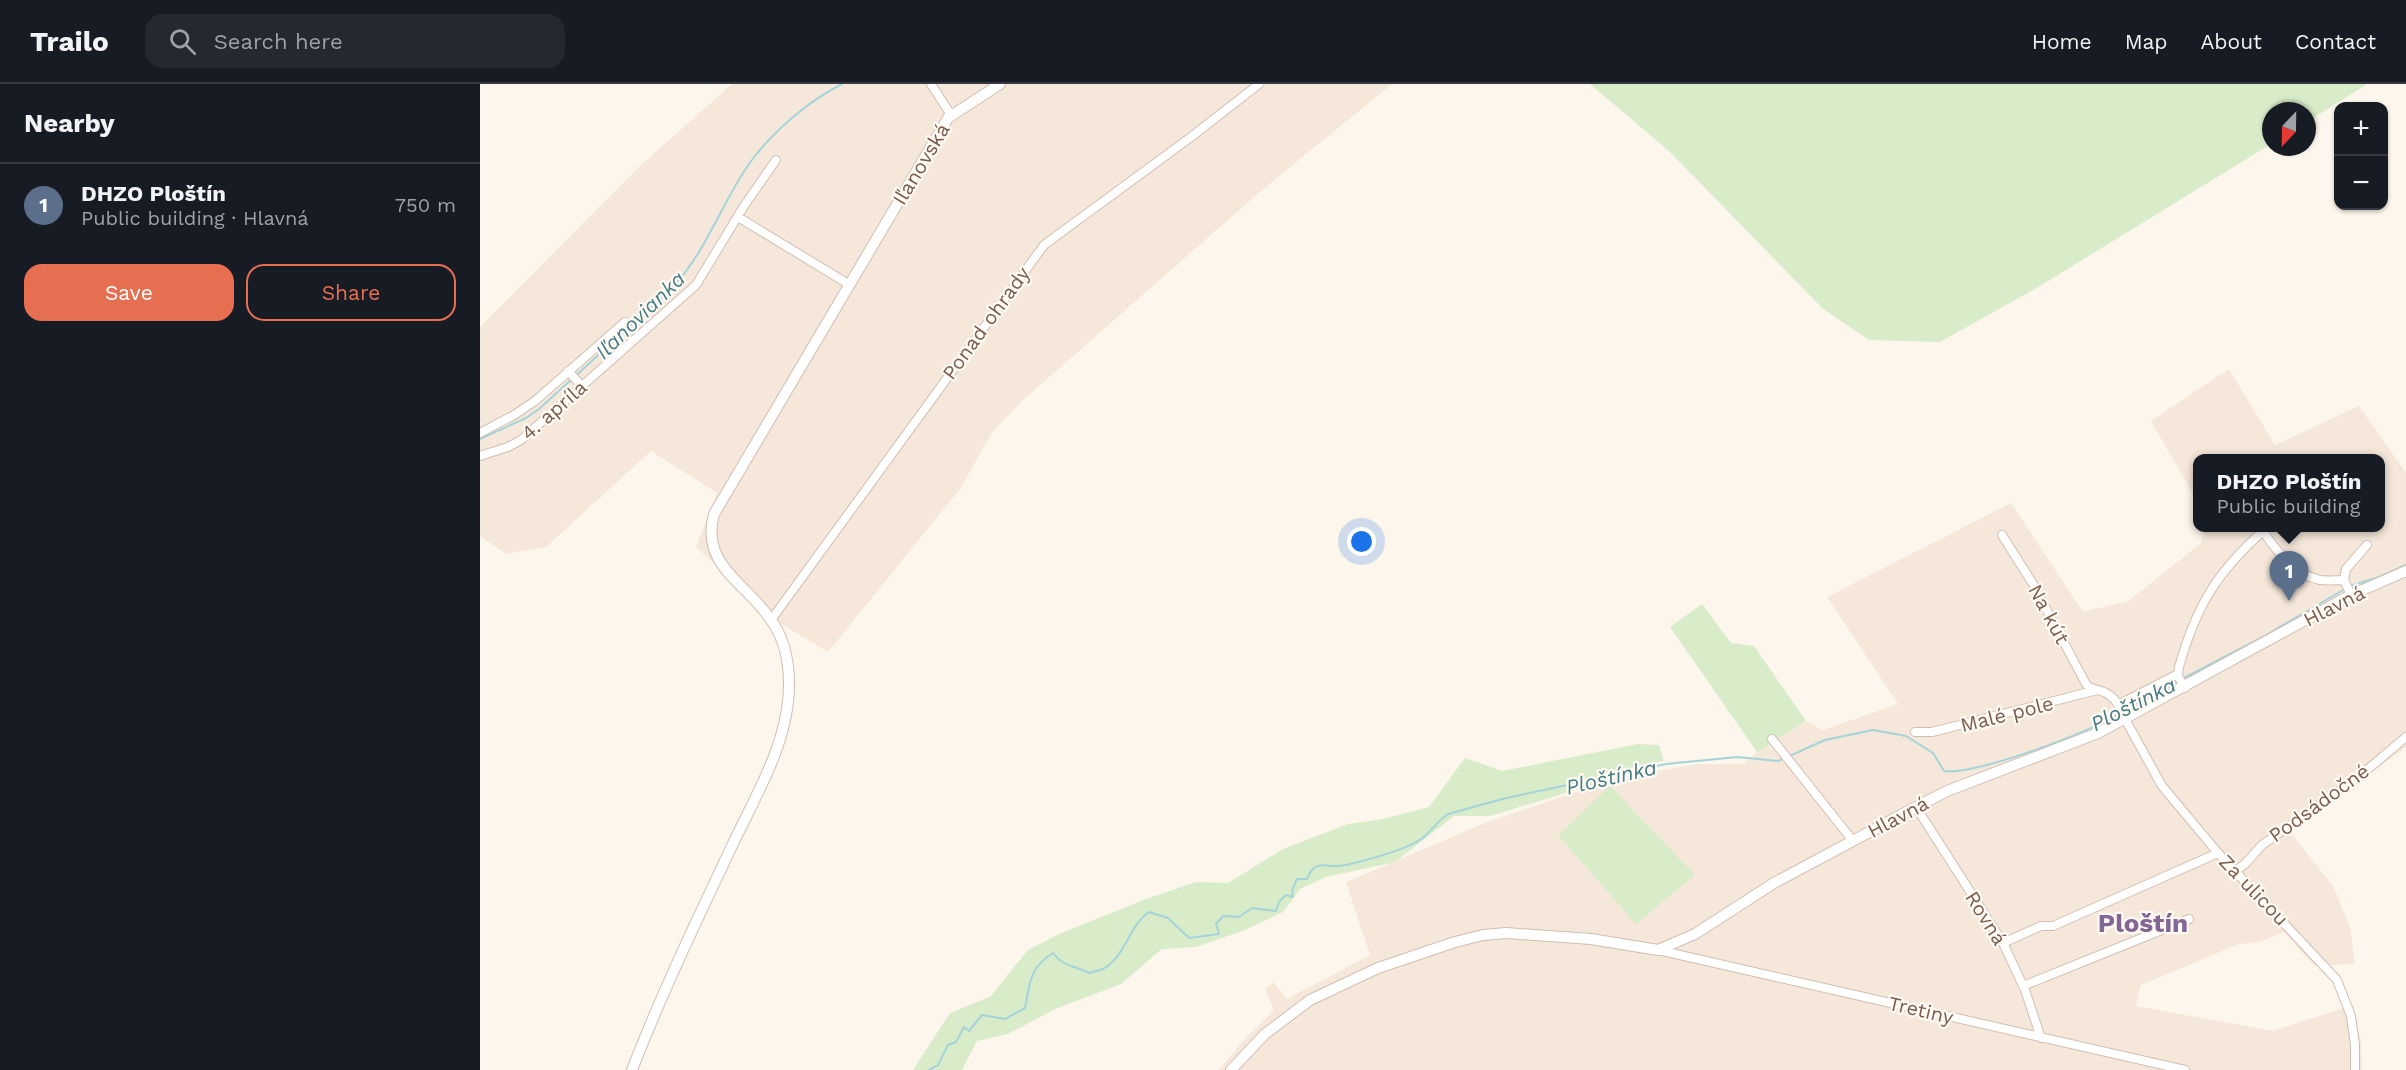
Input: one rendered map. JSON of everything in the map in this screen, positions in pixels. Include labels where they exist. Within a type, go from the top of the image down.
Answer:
[{"type":"street","points":[[931,84],[951,115]]},
{"type":"street","name":"Iľanovská","points":[[632,1070],[772,761],[783,730],[788,704],[788,668],[784,647],[771,620],[721,564],[712,544],[711,525],[723,497],[951,115],[1000,84]]},
{"type":"street","name":"Ponad ohrady","points":[[771,620],[1044,245],[1259,84]]},
{"type":"street","name":"4. apríla","points":[[480,433],[575,378],[696,285],[776,160]]},
{"type":"street","points":[[738,217],[850,285]]},
{"type":"street","name":"4. apríla","points":[[480,456],[521,440],[625,322]]},
{"type":"street","points":[[2122,712],[2181,680],[2185,645],[2199,607],[2224,572],[2260,532]]},
{"type":"street","points":[[2265,532],[2282,556],[2306,575],[2348,588],[2346,569],[2367,545]]},
{"type":"street","name":"Na kút","points":[[2002,535],[2038,593],[2083,680],[2088,687],[2108,694],[2122,712]]},
{"type":"street","name":"Hlavná","points":[[1658,950],[1695,934],[1774,884],[1947,791],[2098,734],[2122,712],[2137,712],[2181,680],[2348,588],[2406,571]]},
{"type":"street","name":"Malé pole","points":[[1915,732],[1932,732],[2097,690]]},
{"type":"street","name":"Za ulicou","points":[[2122,712],[2162,786],[2217,853],[2337,980],[2351,1016],[2355,1045],[2355,1070]]},
{"type":"street","name":"Podsádočné","points":[[2235,871],[2245,864],[2262,845],[2361,775],[2406,737]]},
{"type":"street","points":[[1772,739],[1853,841]]},
{"type":"street","name":"Rovná","points":[[1916,807],[2003,943],[2023,986],[2041,1038]]},
{"type":"street","points":[[2003,943],[2041,926],[2053,926],[2217,853]]},
{"type":"street","points":[[2023,986],[2189,919]]},
{"type":"street","points":[[1231,1070],[1265,1034],[1310,1000],[1370,972],[1455,942],[1483,935],[1506,933],[1605,941],[1658,950]]},
{"type":"street","name":"Tretiny","points":[[1658,950],[2185,1070]]},
{"type":"shaded area","points":[[732,84],[1392,84],[1262,190],[1022,401],[993,431],[960,489],[828,652],[778,622],[696,547],[717,493],[651,451],[546,547],[506,554],[480,536],[480,327],[640,166]]},
{"type":"shaded area","points":[[2229,369],[2275,445],[2359,406],[2406,473],[2406,747],[2290,832],[2333,886],[2350,927],[2355,964],[2314,966],[2284,932],[2260,942],[2239,944],[2141,985],[2136,1006],[2273,1031],[2353,1005],[2361,1041],[2362,1070],[1219,1070],[1244,1040],[1274,1010],[1265,989],[1273,982],[1287,999],[1370,955],[1346,882],[1485,823],[1616,778],[1697,764],[1744,764],[1757,752],[1806,721],[1823,730],[1898,704],[1827,597],[2011,503],[2083,612],[2128,601],[2200,544],[2204,532],[2385,532],[2385,454],[2193,454],[2193,494],[2151,421]]},
{"type":"green space","points":[[1590,84],[2367,84],[2339,102],[2334,102],[2334,105],[2316,116],[2316,102],[2262,102],[2262,150],[2035,289],[1940,342],[1869,340],[1822,308],[1670,152]]},
{"type":"green space","points":[[1702,604],[1731,643],[1754,646],[1806,721],[1757,752],[1670,627]]},
{"type":"green space","points":[[1638,744],[1659,745],[1664,761],[1612,772],[1602,782],[1490,816],[1454,816],[1395,862],[1326,877],[1300,889],[1283,912],[1245,930],[1196,947],[1162,949],[1121,984],[1055,1009],[1008,1034],[977,1041],[962,1070],[913,1070],[950,1013],[990,997],[1028,950],[1059,934],[1146,899],[1196,882],[1228,883],[1283,849],[1348,824],[1383,819],[1429,807],[1465,758],[1502,771]]},
{"type":"green space","points":[[1610,786],[1695,875],[1636,924],[1558,835]]},
{"type":"waterway","name":"Iľanovianka","points":[[480,439],[526,418],[539,409],[672,288],[694,259],[739,179],[758,152],[803,109],[842,84]]},
{"type":"waterway","name":"Ploštínka","points":[[2350,586],[2406,565]]},
{"type":"waterway","name":"Ploštínka","points":[[2182,679],[2261,638],[2345,589]]},
{"type":"waterway","name":"Ploštínka","points":[[2124,710],[2177,681]]},
{"type":"waterway","name":"Ploštínka","points":[[929,1070],[938,1065],[948,1045],[956,1042],[964,1027],[969,1031],[982,1015],[1005,1019],[1025,1008],[1035,970],[1053,953],[1065,963],[1089,973],[1104,968],[1114,960],[1137,924],[1149,912],[1168,918],[1189,938],[1219,934],[1216,924],[1223,916],[1239,917],[1252,908],[1276,911],[1279,902],[1286,895],[1293,897],[1292,890],[1297,879],[1307,879],[1314,868],[1323,865],[1346,865],[1385,855],[1405,847],[1421,839],[1448,814],[1506,798],[1666,764],[1737,757],[1778,761],[1825,740],[1873,730],[1906,736],[1933,753],[1944,771],[1959,770],[2033,751],[2085,731],[2119,713]]},
{"type":"place","name":"DHZO Ploštín","points":[[2289,601]]},
{"type":"district","name":"Ploštín","points":[[2143,923]]}]
